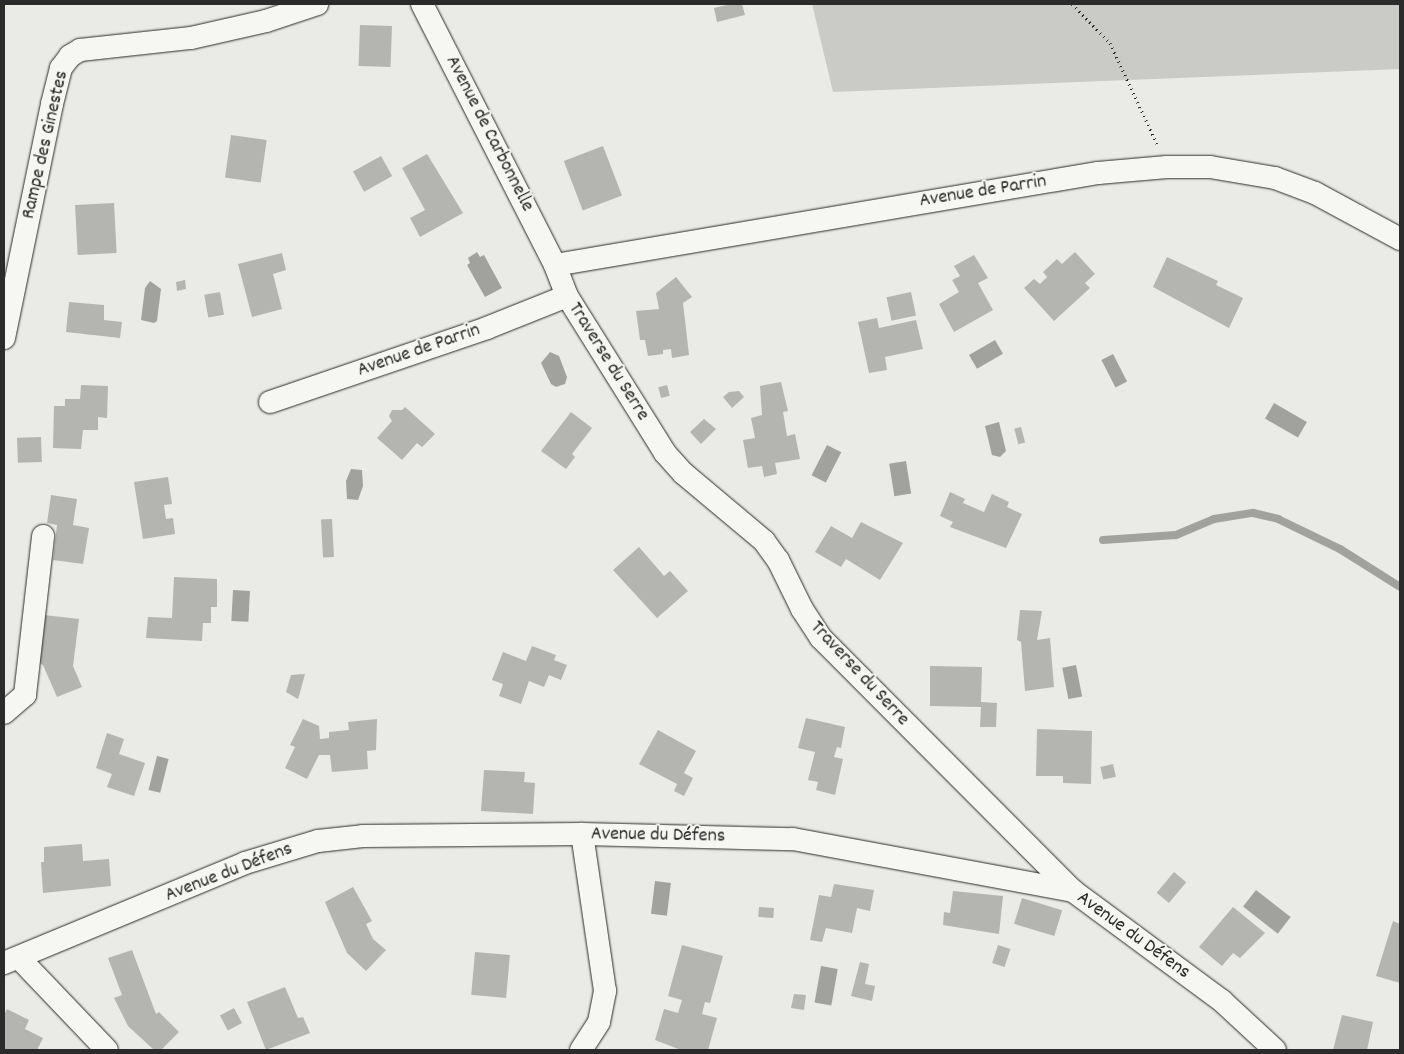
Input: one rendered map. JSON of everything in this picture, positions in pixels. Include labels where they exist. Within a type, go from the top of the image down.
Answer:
[{"type":"street","name":"Rampe des Ginestes","points":[[4,338],[52,104],[61,68],[70,56],[80,50],[191,38],[266,21],[317,4]]},
{"type":"street","name":"Avenue de Carbonnelle","points":[[422,4],[555,265]]},
{"type":"street","name":"Avenue de Parrin","points":[[555,265],[1098,173],[1168,167],[1210,167],[1275,178],[1315,193],[1400,239]]},
{"type":"street","name":"Traverse du Serre","points":[[555,265],[567,296],[665,453],[683,473],[764,541],[778,560],[821,638],[1073,891]]},
{"type":"street","name":"Avenue de Parrin","points":[[270,402],[487,328],[567,296]]},
{"type":"street","points":[[4,712],[25,695],[43,536]]},
{"type":"street","name":"Avenue du Défens","points":[[12,961],[245,863],[299,845],[363,836],[582,834],[793,839],[1073,891],[1222,1001],[1275,1050]]},
{"type":"street","points":[[581,1050],[600,1022],[605,991],[582,834]]},
{"type":"street","points":[[12,961],[107,1050]]},
{"type":"path","points":[[1072,4],[1110,43],[1168,167]]},
{"type":"shaded area","points":[[812,4],[1400,4],[1400,69],[833,92]]},
{"type":"shaded area","points":[[477,252],[480,257],[484,255],[502,288],[485,297],[467,265],[470,263],[468,258]]},
{"type":"shaded area","points":[[150,281],[161,289],[157,321],[154,323],[141,320],[145,288]]},
{"type":"shaded area","points":[[995,340],[1003,354],[977,369],[969,355]]},
{"type":"shaded area","points":[[550,352],[559,356],[567,377],[565,384],[556,387],[551,384],[541,363]]},
{"type":"shaded area","points":[[1113,354],[1127,382],[1115,388],[1101,360]]},
{"type":"shaded area","points":[[1274,403],[1307,422],[1298,438],[1265,419]]},
{"type":"shaded area","points":[[999,422],[1006,451],[1000,457],[992,455],[985,426]]},
{"type":"shaded area","points":[[827,445],[841,452],[826,483],[812,475]]},
{"type":"shaded area","points":[[906,461],[911,494],[894,496],[889,464]]},
{"type":"shaded area","points":[[351,469],[362,470],[363,486],[358,500],[347,499],[346,481]]},
{"type":"shaded area","points":[[233,590],[250,591],[248,622],[231,621]]},
{"type":"shaded area","points":[[1076,665],[1082,696],[1068,699],[1062,668]]},
{"type":"shaded area","points":[[157,756],[169,759],[160,793],[149,790]]},
{"type":"shaded area","points":[[655,881],[671,883],[667,916],[651,914]]},
{"type":"shaded area","points":[[1256,890],[1291,917],[1278,934],[1243,907]]},
{"type":"shaded area","points":[[821,966],[838,969],[831,1005],[815,1002]]},
{"type":"building","points":[[731,4],[742,4],[745,15],[717,22],[714,8]]},
{"type":"building","points":[[360,25],[392,26],[391,67],[359,66]]},
{"type":"building","points":[[231,135],[267,140],[261,183],[225,178]]},
{"type":"building","points":[[603,146],[622,195],[583,211],[564,161]]},
{"type":"building","points":[[427,154],[463,213],[420,237],[410,218],[425,210],[402,168]]},
{"type":"building","points":[[381,156],[392,176],[364,192],[353,172]]},
{"type":"building","points":[[114,203],[117,253],[78,255],[75,205]]},
{"type":"building","points":[[1075,252],[1095,274],[1085,283],[1090,288],[1054,321],[1024,288],[1034,279],[1040,284],[1047,277],[1043,272],[1057,259],[1062,264]]},
{"type":"building","points":[[282,253],[286,270],[273,274],[282,309],[252,317],[238,264]]},
{"type":"building","points":[[974,255],[988,278],[978,283],[993,310],[954,332],[939,304],[959,292],[952,280],[960,276],[954,266]]},
{"type":"building","points":[[1167,257],[1218,281],[1216,285],[1243,298],[1229,328],[1153,287]]},
{"type":"building","points":[[676,277],[692,297],[683,303],[689,355],[672,358],[671,349],[663,350],[663,354],[648,356],[645,340],[640,340],[636,311],[659,309],[656,293]]},
{"type":"building","points":[[185,280],[186,289],[177,291],[176,282]]},
{"type":"building","points":[[220,292],[224,315],[208,317],[204,295]]},
{"type":"building","points":[[911,292],[916,315],[892,321],[887,297]]},
{"type":"building","points":[[69,302],[104,305],[104,320],[122,322],[120,338],[66,332]]},
{"type":"building","points":[[877,318],[879,328],[916,320],[923,349],[885,357],[887,370],[869,373],[858,322]]},
{"type":"building","points":[[781,382],[788,411],[783,412],[787,436],[795,434],[800,459],[775,463],[777,474],[764,477],[762,466],[748,468],[743,440],[755,438],[751,418],[762,415],[760,386]]},
{"type":"building","points":[[81,385],[108,386],[107,418],[98,417],[98,430],[83,430],[81,449],[53,448],[54,406],[65,406],[65,399],[80,399]]},
{"type":"building","points":[[667,385],[670,396],[661,398],[658,387]]},
{"type":"building","points":[[739,391],[744,397],[732,408],[723,397],[729,392]]},
{"type":"building","points":[[405,407],[435,434],[422,447],[417,443],[402,460],[377,438],[392,421],[389,416],[392,410],[402,410]]},
{"type":"building","points":[[571,412],[592,428],[572,454],[575,457],[566,469],[541,451]]},
{"type":"building","points":[[704,419],[716,429],[701,444],[690,432]]},
{"type":"building","points":[[1021,427],[1025,442],[1018,444],[1014,429]]},
{"type":"building","points":[[41,437],[42,462],[18,463],[17,438]]},
{"type":"building","points":[[168,477],[172,504],[164,505],[166,519],[173,518],[175,534],[143,539],[134,482]]},
{"type":"building","points":[[950,492],[965,499],[963,503],[984,512],[992,494],[1009,502],[1007,507],[1022,514],[1006,548],[950,527],[953,522],[940,516]]},
{"type":"building","points":[[51,495],[77,499],[73,525],[89,528],[83,564],[53,560],[57,525],[47,523]]},
{"type":"building","points":[[332,519],[334,557],[323,558],[321,520]]},
{"type":"building","points":[[861,522],[903,543],[880,580],[846,559],[841,567],[815,552],[831,526],[852,538]]},
{"type":"building","points":[[639,547],[664,576],[670,571],[688,591],[657,618],[613,570]]},
{"type":"building","points":[[174,577],[217,579],[217,607],[211,607],[211,623],[203,623],[202,641],[146,638],[148,617],[172,618]]},
{"type":"building","points":[[1020,610],[1042,611],[1037,640],[1050,638],[1054,687],[1025,691],[1021,642],[1017,640]]},
{"type":"building","points":[[44,615],[79,619],[73,666],[82,687],[57,697],[43,665],[38,662]]},
{"type":"building","points":[[532,646],[556,655],[554,660],[567,665],[561,680],[549,675],[544,687],[529,681],[521,704],[499,696],[503,684],[492,680],[503,652],[526,661]]},
{"type":"building","points":[[930,666],[982,667],[981,702],[997,703],[996,727],[980,727],[981,707],[930,706]]},
{"type":"building","points":[[305,674],[298,699],[286,692],[291,675]]},
{"type":"building","points":[[806,718],[845,727],[841,748],[837,747],[834,757],[843,759],[835,795],[816,790],[818,782],[808,780],[815,752],[798,748]]},
{"type":"building","points":[[303,719],[319,726],[320,739],[329,738],[329,732],[349,730],[348,722],[377,719],[376,750],[367,751],[368,769],[332,772],[330,755],[319,755],[307,779],[285,768],[295,747],[290,745]]},
{"type":"building","points":[[1037,729],[1092,731],[1091,784],[1063,783],[1063,776],[1036,776]]},
{"type":"building","points":[[658,730],[696,751],[684,773],[693,778],[684,796],[674,791],[677,784],[639,764]]},
{"type":"building","points":[[107,733],[124,739],[119,754],[145,763],[134,796],[107,787],[112,774],[96,768]]},
{"type":"building","points":[[1113,764],[1116,777],[1103,780],[1100,767]]},
{"type":"building","points":[[484,770],[525,772],[524,782],[535,783],[533,814],[481,811]]},
{"type":"building","points":[[82,844],[83,861],[109,859],[111,886],[43,893],[41,862],[44,862],[44,847]]},
{"type":"building","points":[[1174,872],[1186,882],[1169,903],[1157,893]]},
{"type":"building","points":[[834,884],[874,890],[870,911],[857,908],[852,933],[826,928],[822,942],[810,940],[819,895],[831,897]]},
{"type":"building","points":[[353,887],[372,921],[366,924],[373,939],[386,950],[366,971],[347,953],[325,902]]},
{"type":"building","points":[[953,891],[1003,896],[999,934],[943,925],[944,912],[950,913]]},
{"type":"building","points":[[1022,898],[1062,910],[1054,936],[1014,924]]},
{"type":"building","points":[[759,907],[774,908],[773,918],[758,917]]},
{"type":"building","points":[[1233,907],[1265,933],[1240,958],[1233,953],[1222,966],[1199,947]]},
{"type":"building","points":[[1393,921],[1400,924],[1400,983],[1376,976]]},
{"type":"building","points":[[682,945],[723,956],[710,1003],[705,1002],[702,1014],[717,1018],[708,1050],[681,1050],[655,1040],[664,1009],[678,1013],[682,1000],[668,996]]},
{"type":"building","points":[[998,945],[1010,949],[1004,967],[992,963]]},
{"type":"building","points":[[132,950],[156,1014],[159,1012],[179,1032],[161,1050],[154,1050],[128,1026],[114,998],[122,995],[108,958]]},
{"type":"building","points":[[475,952],[510,955],[506,998],[471,995]]},
{"type":"building","points":[[860,962],[869,964],[865,984],[875,986],[872,1001],[851,996]]},
{"type":"building","points":[[285,987],[298,1018],[303,1017],[310,1033],[266,1050],[247,1002]]},
{"type":"building","points":[[794,994],[806,995],[804,1010],[791,1008]]},
{"type":"building","points":[[234,1008],[242,1023],[228,1031],[220,1016]]},
{"type":"building","points":[[7,1009],[29,1020],[25,1029],[43,1038],[37,1050],[4,1050],[4,1015]]},
{"type":"building","points":[[1342,1015],[1373,1022],[1367,1050],[1333,1050]]},
{"type":"waterway","points":[[1103,540],[1176,535],[1214,519],[1253,513],[1278,519],[1340,549],[1400,587]]}]
